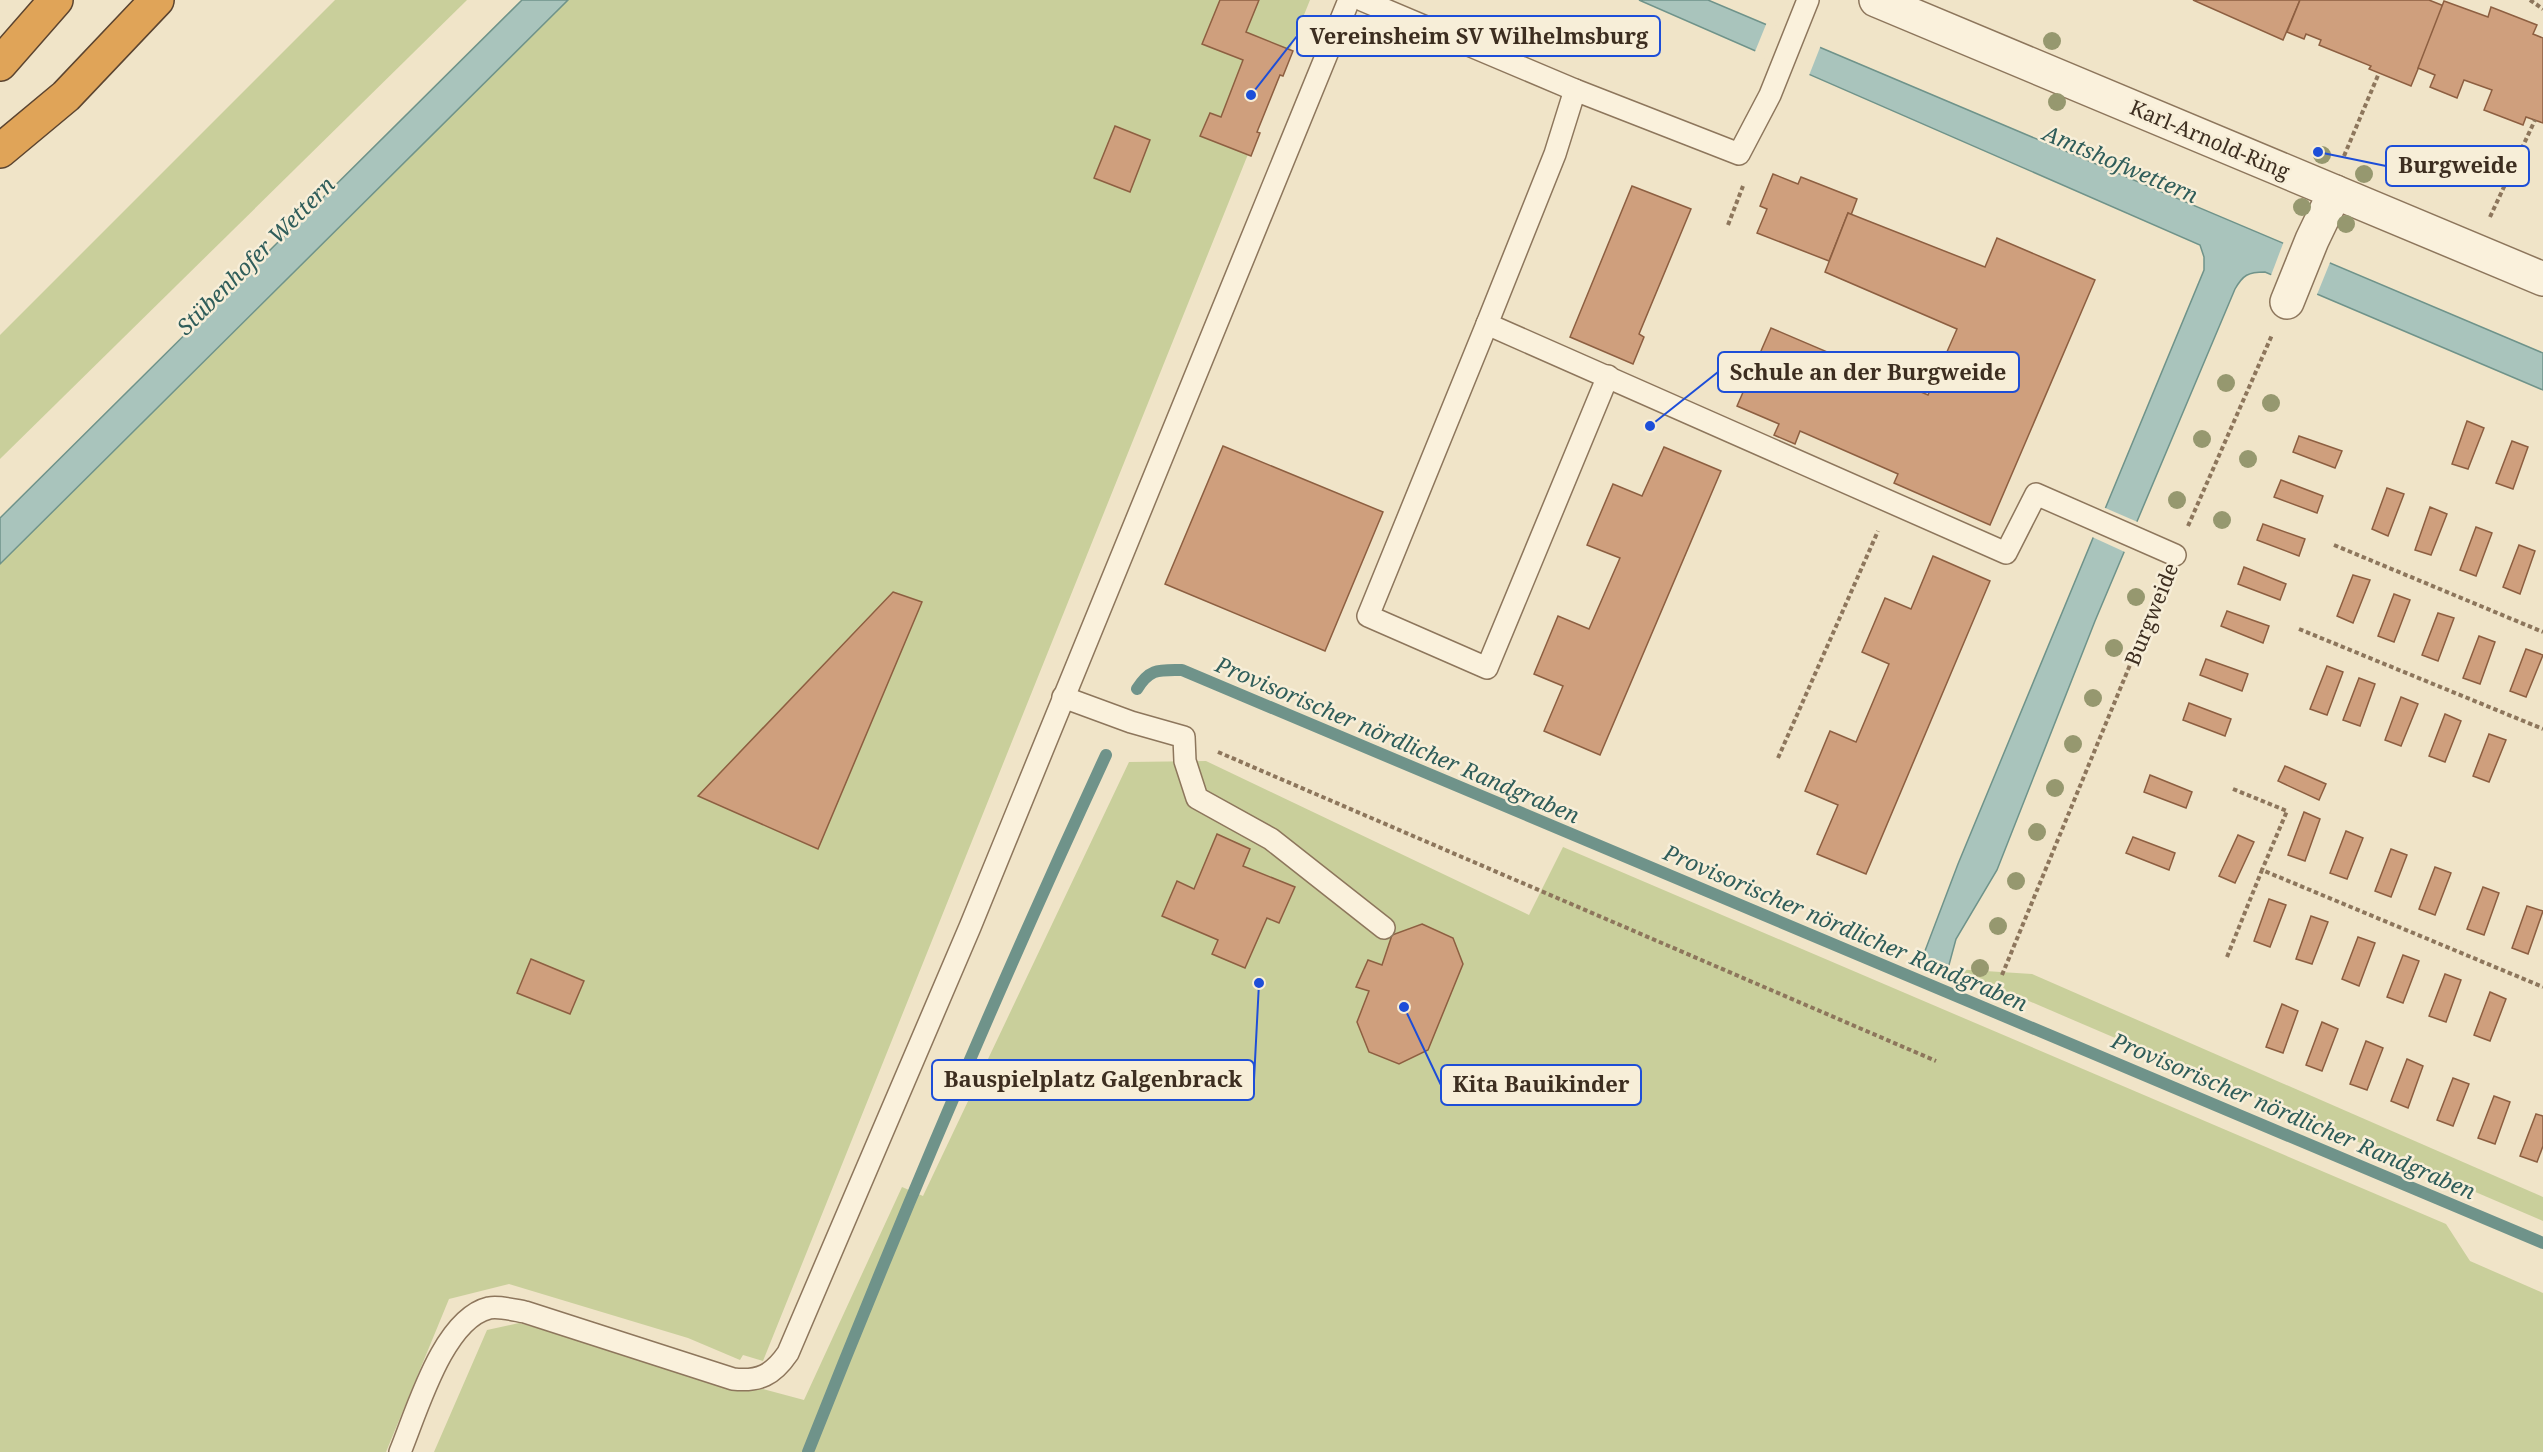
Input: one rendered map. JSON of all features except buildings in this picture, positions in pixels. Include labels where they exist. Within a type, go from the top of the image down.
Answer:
[{"type":"highway","points":[[0,64],[56,0]]},
{"type":"highway","points":[[0,151],[66,96],[157,0]]},
{"type":"street","name":"Karl-Arnold-Ring","points":[[1876,0],[2543,279]]},
{"type":"street","points":[[2287,302],[2312,240],[2335,192]]},
{"type":"lane","points":[[400,1452],[446,1344],[464,1321],[479,1311],[492,1307],[525,1312],[733,1379],[759,1379],[779,1366],[788,1353],[970,927],[1349,0]]},
{"type":"lane","points":[[1362,0],[1575,90],[1739,154],[1773,87],[1808,0]]},
{"type":"lane","points":[[1575,90],[1556,154],[1368,616],[1487,668],[1608,376]]},
{"type":"lane","points":[[1487,324],[2006,553],[2036,494],[2175,555]]},
{"type":"lane","points":[[1063,697],[1148,728],[1184,737],[1185,761],[1197,798],[1271,839],[1384,928]]},
{"type":"path","points":[[2530,0],[2543,9]]},
{"type":"path","points":[[2335,192],[2344,153],[2379,73]]},
{"type":"path","points":[[2475,250],[2535,120]]},
{"type":"path","points":[[1728,225],[1747,175],[1739,154]]},
{"type":"path","name":"Burgweide","points":[[2002,975],[2175,555],[2287,302]]},
{"type":"path","points":[[1778,758],[1890,503]]},
{"type":"path","points":[[2334,545],[2543,632]]},
{"type":"path","points":[[2299,628],[2543,729]]},
{"type":"path","points":[[1184,737],[1936,1061]]},
{"type":"path","points":[[2227,957],[2287,811],[2233,789]]},
{"type":"path","points":[[2262,870],[2543,987]]},
{"type":"green space","points":[[335,0],[467,0],[0,459],[0,335]]},
{"type":"green space","points":[[568,0],[1310,0],[763,1361],[743,1355],[740,1360],[688,1338],[509,1284],[449,1299],[386,1452],[0,1452],[0,564]]},
{"type":"green space","points":[[1206,761],[1529,915],[1563,847],[2446,1224],[2470,1261],[2543,1293],[2543,1452],[434,1452],[487,1330],[519,1323],[804,1400],[902,1187],[923,1196],[1129,762]]},
{"type":"green space","points":[[1954,969],[2032,974],[2543,1197],[2543,1221]]},
{"type":"water","points":[[522,0],[568,0],[0,564],[0,518]]},
{"type":"water","points":[[1639,0],[1708,0],[2543,353],[2543,390],[2265,272],[2247,275],[2241,280],[2235,289],[2095,621],[1997,870],[1956,939],[1946,976],[1920,964],[1958,864],[2204,270],[2204,257],[2200,245]]},
{"type":"pier","points":[[1767,22],[1821,45],[1808,78],[1754,54]]},
{"type":"pier","points":[[2284,241],[2331,260],[2316,297],[2270,278]]},
{"type":"pier","points":[[2103,507],[2140,523],[2127,553],[2090,536]]},
{"type":"waterway","name":"Provisorischer nördlicher Randgraben","points":[[1137,689],[1151,674],[1167,670],[1182,670],[2543,1243]]},
{"type":"waterway","name":"Provisorischer nördlicher Randgraben","points":[[808,1452],[952,1101],[1106,755]]},
{"type":"place","name":"Vereinsheim SV Wilhelmsburg","points":[[1251,95]]},
{"type":"place","name":"Burgweide","points":[[2318,152]]},
{"type":"place","name":"Schule an der Burgweide","points":[[1650,426]]},
{"type":"place","name":"Bauspielplatz Galgenbrack","points":[[1259,983]]},
{"type":"place","name":"Kita Bauikinder","points":[[1404,1007]]},
{"type":"water label","name":"Amtshofwettern","points":[[2121,163]]},
{"type":"water label","name":"Stübenhofer Wettern","points":[[255,255]]}]
